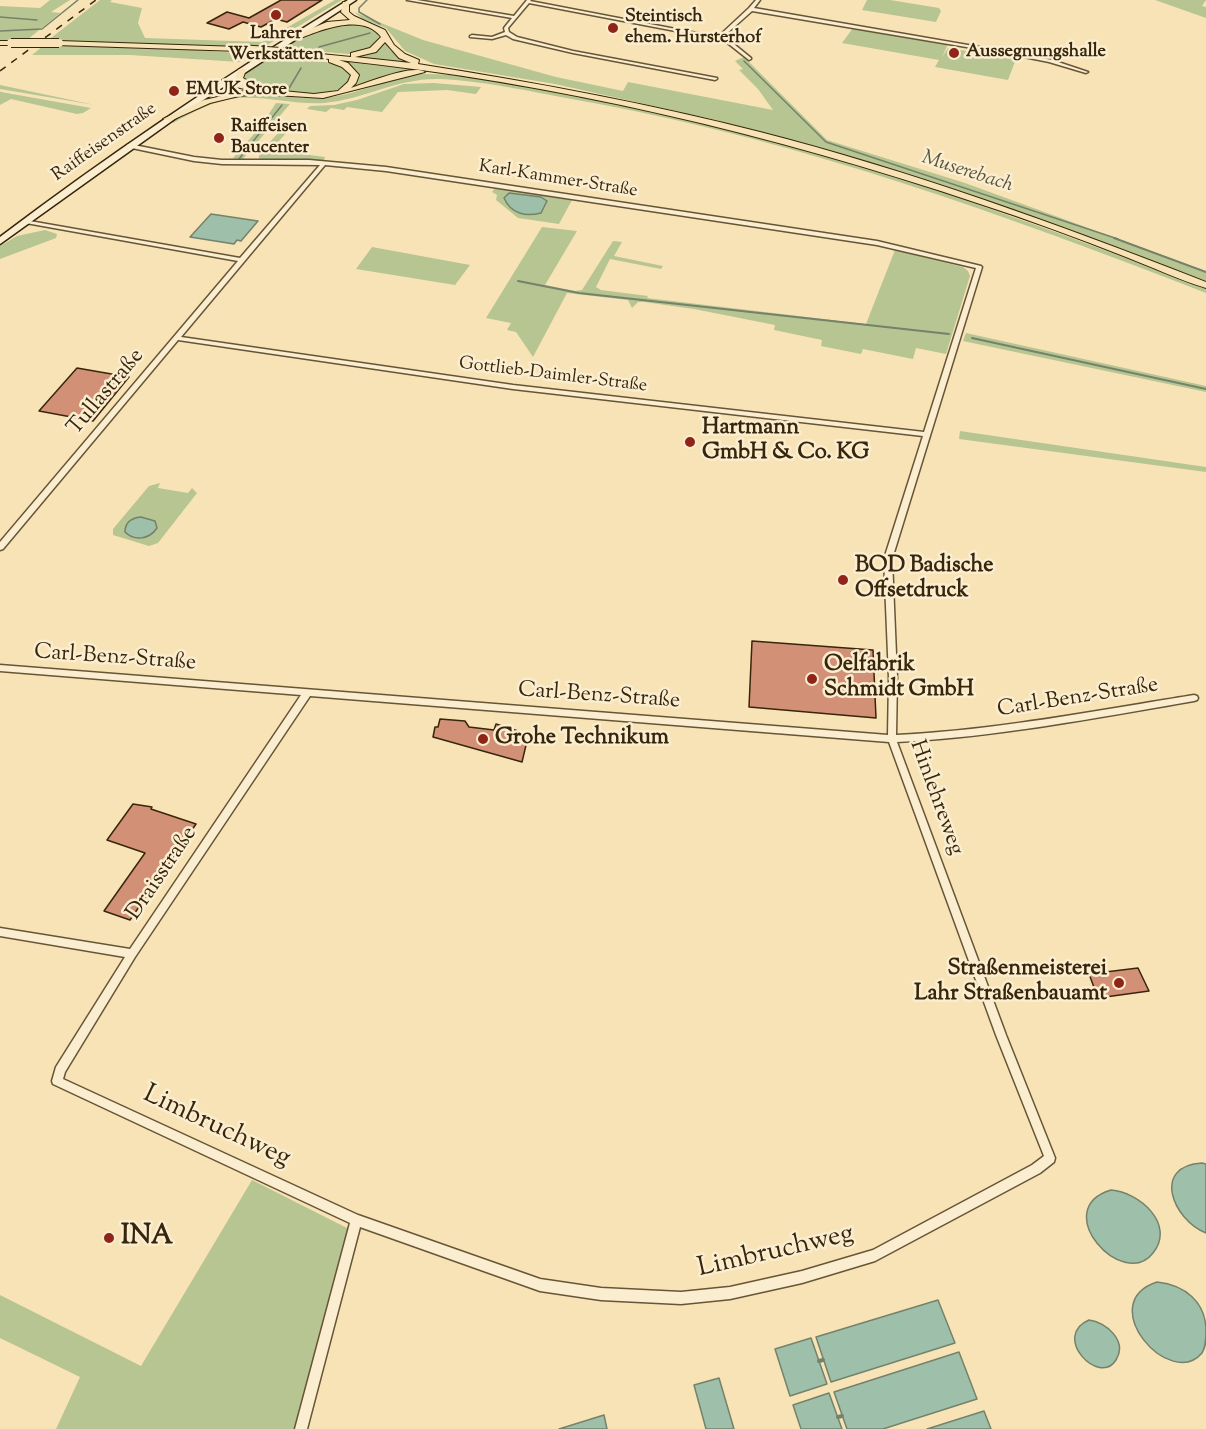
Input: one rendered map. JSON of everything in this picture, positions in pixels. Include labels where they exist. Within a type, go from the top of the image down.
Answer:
[{"type":"main road","points":[[350,2],[345,12],[350,20]]},
{"type":"main road","points":[[329,15],[361,22],[382,32],[402,56],[447,70]]},
{"type":"main road","points":[[290,39],[320,27],[350,20]]},
{"type":"main road","points":[[319,55],[353,55],[368,52],[378,47],[385,38]]},
{"type":"main road","points":[[0,43],[240,49],[319,55],[447,70],[610,99],[784,141],[994,207],[1206,285]]},
{"type":"main road","points":[[319,55],[345,65],[355,75],[350,86],[336,93]]},
{"type":"main road","points":[[242,70],[239,79],[250,90]]},
{"type":"main road","points":[[222,82],[227,87],[303,96],[336,93],[405,74],[447,70]]},
{"type":"main road","points":[[167,119],[211,100],[250,90]]},
{"type":"street","points":[[410,0],[513,17]]},
{"type":"street","points":[[721,36],[752,9],[758,0]]},
{"type":"street","points":[[507,33],[506,28],[513,17],[528,1],[675,30],[721,36],[749,59]]},
{"type":"street","name":"Raiffeisenstraße","points":[[0,241],[167,119],[350,2]]},
{"type":"street","points":[[752,9],[1014,54],[1050,61],[1086,72]]},
{"type":"street","points":[[472,36],[492,38],[507,33]]},
{"type":"street","points":[[507,33],[515,38],[573,52],[715,79]]},
{"type":"street","name":"Karl-Kammer-Straße","points":[[129,146],[222,162],[324,163],[386,169],[877,243],[979,267]]},
{"type":"street","name":"Tullastraße","points":[[0,547],[324,163]]},
{"type":"street","points":[[26,221],[240,260]]},
{"type":"street","name":"Hinlehreweg","points":[[979,267],[888,559],[893,678],[892,739],[1000,1035],[1050,1158]]},
{"type":"street","name":"Gottlieb-Daimler-Straße","points":[[176,338],[513,387],[927,434]]},
{"type":"street","name":"Carl-Benz-Straße","points":[[0,668],[892,739],[975,733],[1194,698]]},
{"type":"street","name":"Draisstraße","points":[[57,1081],[60,1070],[132,954],[308,692]]},
{"type":"street","points":[[0,932],[132,954]]},
{"type":"street","name":"Limbruchweg","points":[[57,1081],[356,1220],[540,1285],[601,1294],[681,1298],[720,1294],[802,1277],[875,1255],[1036,1169],[1050,1158]]},
{"type":"street","points":[[301,1429],[356,1220]]},
{"type":"shaded area","points":[[50,0],[70,0],[51,12],[60,13],[27,40],[0,41],[0,6],[40,8]]},
{"type":"shaded area","points":[[100,0],[112,0],[110,2],[142,8],[138,23],[145,38],[262,42],[335,0],[342,0],[264,47],[47,41]]},
{"type":"shaded area","points":[[867,0],[890,0],[939,8],[941,11],[936,22],[862,10]]},
{"type":"shaded area","points":[[1155,0],[1206,0],[1202,6],[1206,7],[1206,18]]},
{"type":"shaded area","points":[[354,12],[423,40],[556,77],[623,91],[628,82],[773,110],[758,89],[739,70],[743,69],[735,61],[744,57],[827,140],[965,183],[1206,271],[1206,282],[966,194],[814,146],[716,120],[555,84],[434,64],[405,51],[386,28],[363,19]]},
{"type":"shaded area","points":[[354,24],[374,30],[379,36],[377,45],[348,54],[280,48],[323,27]]},
{"type":"shaded area","points":[[853,28],[948,44],[942,57],[948,48],[1016,59],[1008,80],[935,67],[939,60],[842,43]]},
{"type":"shaded area","points":[[386,43],[390,50],[412,63],[358,57],[371,53]]},
{"type":"shaded area","points":[[43,46],[155,47],[252,54],[240,62],[130,55],[32,55]]},
{"type":"shaded area","points":[[269,55],[326,62],[346,71],[352,78],[343,88],[311,94],[252,86],[242,78]]},
{"type":"shaded area","points":[[337,59],[428,70],[413,71],[349,89],[358,76],[349,65]]},
{"type":"shaded area","points":[[420,74],[499,81],[658,112],[817,153],[896,177],[1052,231],[1206,289],[1206,293],[981,209],[828,160],[672,119],[497,85],[458,80],[424,80],[324,103],[238,98],[213,104],[173,123],[170,121],[201,106],[234,96],[257,94],[303,98],[331,97],[397,78]]},
{"type":"shaded area","points":[[434,83],[481,87],[476,94],[447,90],[398,92],[382,112],[347,107],[344,110],[331,108],[326,112],[307,109],[310,106],[334,105],[357,100],[404,84]]},
{"type":"shaded area","points":[[0,85],[95,105],[0,89]]},
{"type":"shaded area","points":[[0,91],[91,108],[77,114],[11,99],[0,105]]},
{"type":"shaded area","points":[[276,103],[290,104],[242,160],[233,158],[261,126]]},
{"type":"shaded area","points":[[280,131],[287,132],[271,150],[325,157],[324,160],[259,159],[259,154]]},
{"type":"shaded area","points":[[495,188],[572,200],[559,224],[518,218],[496,200],[497,195],[492,192]]},
{"type":"shaded area","points":[[509,193],[541,197],[547,201],[541,213],[530,215],[520,213],[511,208],[504,198]]},
{"type":"shaded area","points":[[211,214],[258,221],[241,241],[237,240],[234,244],[190,237]]},
{"type":"shaded area","points":[[542,227],[577,231],[545,285],[575,291],[582,290],[613,241],[622,242],[614,256],[663,266],[661,269],[610,259],[596,287],[601,290],[648,296],[647,298],[866,324],[895,250],[963,267],[970,276],[946,354],[916,348],[913,359],[863,349],[861,354],[821,346],[822,340],[774,330],[775,325],[644,302],[638,302],[632,308],[628,300],[567,293],[533,357],[516,332],[507,330],[511,323],[486,318]]},
{"type":"shaded area","points":[[45,230],[57,234],[56,238],[0,259],[0,246],[17,236]]},
{"type":"shaded area","points":[[372,247],[470,265],[455,285],[356,269]]},
{"type":"shaded area","points":[[966,333],[1206,386],[1206,392],[963,341]]},
{"type":"shaded area","points":[[960,431],[1206,467],[1206,472],[959,439]]},
{"type":"shaded area","points":[[160,483],[158,488],[188,493],[192,488],[197,493],[158,543],[149,546],[113,535],[113,529],[149,486]]},
{"type":"shaded area","points":[[141,517],[155,521],[157,528],[154,532],[146,537],[137,538],[125,532],[129,521]]},
{"type":"shaded area","points":[[1206,1164],[1206,1233],[1184,1217],[1172,1194],[1172,1183],[1176,1173],[1186,1166]]},
{"type":"shaded area","points":[[252,1180],[349,1229],[296,1429],[56,1429],[80,1377],[0,1338],[0,1295],[141,1366]]},
{"type":"shaded area","points":[[1111,1190],[1122,1192],[1143,1203],[1157,1221],[1160,1231],[1159,1242],[1153,1253],[1140,1262],[1125,1262],[1110,1255],[1097,1243],[1089,1229],[1087,1213],[1093,1200]]},
{"type":"shaded area","points":[[1157,1282],[1185,1291],[1198,1304],[1202,1312],[1206,1331],[1204,1348],[1202,1353],[1188,1362],[1172,1361],[1157,1353],[1144,1340],[1135,1324],[1133,1307],[1139,1293]]},
{"type":"shaded area","points":[[938,1300],[955,1343],[831,1382],[816,1337]]},
{"type":"shaded area","points":[[1089,1320],[1102,1324],[1117,1340],[1119,1353],[1116,1360],[1108,1367],[1099,1367],[1090,1363],[1076,1347],[1075,1337],[1079,1327]]},
{"type":"shaded area","points":[[811,1338],[827,1384],[790,1396],[775,1349]]},
{"type":"shaded area","points":[[959,1352],[977,1399],[883,1429],[847,1429],[834,1392]]},
{"type":"shaded area","points":[[719,1378],[734,1429],[706,1429],[694,1385]]},
{"type":"shaded area","points":[[829,1393],[842,1429],[801,1429],[793,1405]]},
{"type":"shaded area","points":[[984,1411],[991,1429],[927,1429]]},
{"type":"shaded area","points":[[604,1415],[607,1429],[559,1429]]},
{"type":"building","name":"Lahrer Werkstätten","points":[[281,0],[322,0],[287,22],[276,19],[261,27],[243,22],[229,29],[207,23],[227,12],[249,18]]},
{"type":"building","points":[[77,368],[129,377],[93,421],[39,411]]},
{"type":"building","name":"Oelfabrik Schmidt GmbH","points":[[752,641],[873,650],[876,718],[749,707]]},
{"type":"building","name":"Grohe Technikum","points":[[440,719],[465,721],[469,727],[494,730],[496,724],[518,731],[527,741],[522,762],[433,737]]},
{"type":"building","points":[[133,804],[152,807],[151,809],[196,824],[130,920],[104,911],[145,853],[107,840]]},
{"type":"building","name":"Straßenmeisterei Lahr Straßenbauamt","points":[[1138,968],[1149,991],[1098,998],[1089,974]]},
{"type":"waterway","points":[[0,31],[42,29],[78,0]]},
{"type":"waterway","points":[[367,0],[359,8],[359,12],[380,24]]},
{"type":"waterway","points":[[0,17],[37,20]]},
{"type":"waterway","points":[[319,47],[370,33]]},
{"type":"waterway","name":"Muserebach","points":[[744,61],[826,142],[1118,239]]},
{"type":"waterway","points":[[288,90],[301,68]]},
{"type":"waterway","points":[[239,159],[282,105]]},
{"type":"waterway","name":"Muserebach","points":[[1114,238],[1206,272]]},
{"type":"waterway","points":[[518,281],[579,293],[949,334]]},
{"type":"waterway","points":[[972,338],[1206,389]]},
{"type":"waterway","points":[[819,1361],[823,1360]]},
{"type":"waterway","points":[[838,1417],[842,1416]]},
{"type":"railway","points":[[0,71],[96,0]]},
{"type":"place","name":"Lahrer Werkstätten","points":[[276,15]]},
{"type":"place","name":"Steintisch ehem. Hursterhof","points":[[613,28]]},
{"type":"place","name":"Aussegnungshalle","points":[[954,53]]},
{"type":"place","name":"EMUK Store","points":[[174,91]]},
{"type":"place","name":"Raiffeisen Baucenter","points":[[219,138]]},
{"type":"place","name":"Hartmann GmbH & Co. KG","points":[[690,442]]},
{"type":"place","name":"BOD Badische Offsetdruck","points":[[843,580]]},
{"type":"place","name":"Oelfabrik Schmidt GmbH","points":[[812,679]]},
{"type":"place","name":"Grohe Technikum","points":[[483,739]]},
{"type":"place","name":"Straßenmeisterei Lahr Straßenbauamt","points":[[1119,983]]},
{"type":"place","name":"INA","points":[[109,1238]]}]
